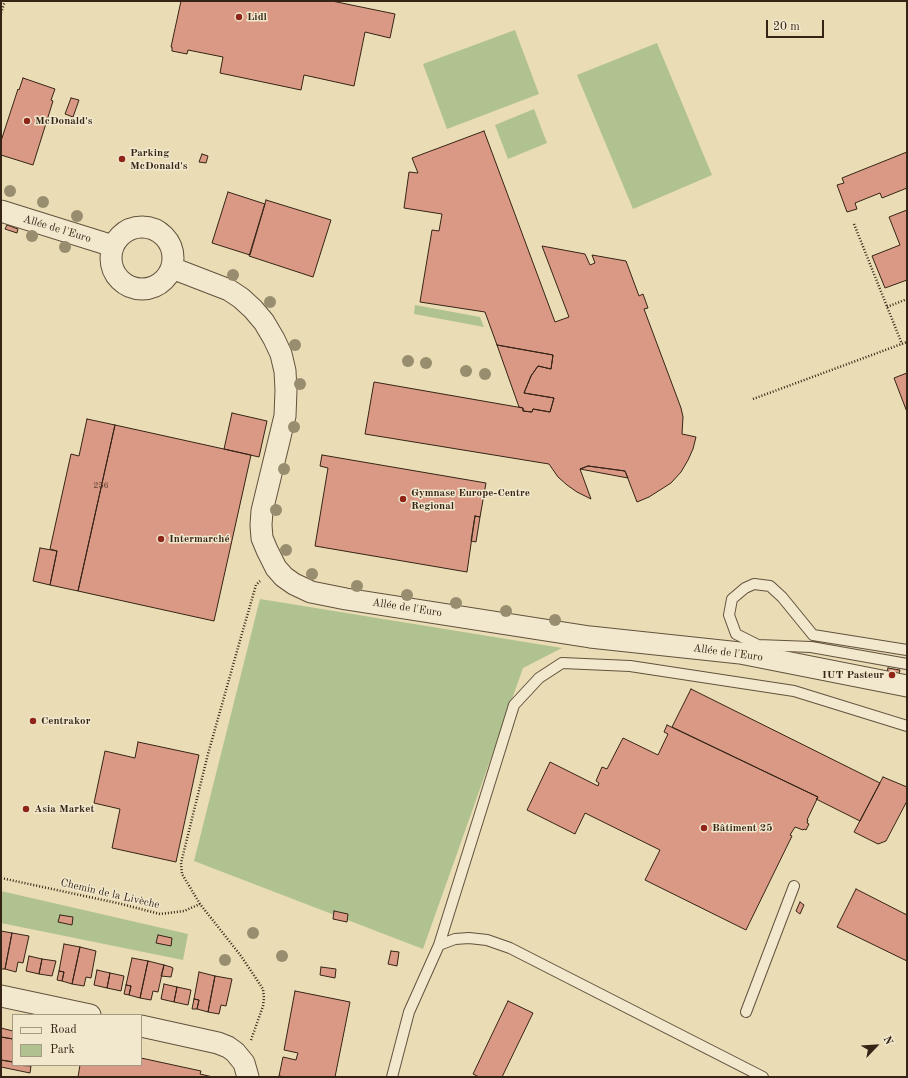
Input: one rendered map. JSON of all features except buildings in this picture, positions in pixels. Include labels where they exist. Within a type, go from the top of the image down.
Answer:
[{"type":"street","name":"Allée de l'Euro","points":[[1,211],[113,246]]},
{"type":"street","points":[[147,226],[164,235],[169,242],[173,250],[174,259],[172,268],[161,283],[144,289],[134,288],[124,284],[116,277],[110,256],[113,246],[118,237],[126,230],[147,226]]},
{"type":"street","name":"Allée de l'Euro","points":[[172,268],[229,290],[241,298],[264,322],[281,354],[285,371],[285,416],[262,511],[261,525],[262,538],[266,550],[276,568],[284,578],[294,584],[311,592],[339,598],[590,637],[740,653],[907,686]]},
{"type":"street","points":[[1,996],[85,1014]]},
{"type":"street","points":[[142,1026],[218,1043],[228,1047],[235,1052],[246,1070]]},
{"type":"lane","points":[[907,650],[813,635],[782,597],[770,586],[754,584],[745,588],[732,599],[729,615],[736,634],[758,644],[811,647],[907,664]]},
{"type":"lane","points":[[392,1077],[409,1012],[439,945],[514,705],[539,678],[562,663],[630,666],[794,691],[907,726]]},
{"type":"lane","points":[[746,1012],[794,886]]},
{"type":"lane","points":[[439,945],[455,939],[469,938],[487,940],[510,948],[763,1077]]},
{"type":"path","points":[[1,13],[5,1]]},
{"type":"path","points":[[854,224],[902,344]]},
{"type":"path","points":[[887,307],[907,299]]},
{"type":"path","points":[[753,400],[907,342]]},
{"type":"path","points":[[246,1070],[263,1006],[263,989],[241,956],[200,904],[182,874],[181,863],[208,754],[256,585],[276,568]]},
{"type":"path","name":"Chemin de la Livèche","points":[[1,878],[117,903],[160,914],[184,911],[200,904]]},
{"type":"green space","points":[[515,30],[539,94],[447,129],[423,64]]},
{"type":"green space","points":[[657,43],[712,175],[633,209],[577,75]]},
{"type":"green space","points":[[534,109],[547,143],[508,159],[495,125]]},
{"type":"green space","points":[[415,305],[480,317],[484,327],[414,314]]},
{"type":"green space","points":[[260,599],[562,648],[523,668],[423,949],[194,861]]},
{"type":"green space","points":[[1,891],[188,934],[183,960],[1,923]]},
{"type":"place","name":"Lidl","points":[[239,17]]},
{"type":"place","name":"McDonald's","points":[[27,121]]},
{"type":"place","name":"Parking McDonald's","points":[[122,159]]},
{"type":"place","name":"Gymnase Europe-Centre Regional","points":[[403,499]]},
{"type":"place","name":"Intermarché","points":[[161,539]]},
{"type":"place","name":"IUT Pasteur","points":[[892,675]]},
{"type":"place","name":"Centrakor","points":[[33,721]]},
{"type":"place","name":"Asia Market","points":[[26,809]]},
{"type":"place","name":"Bâtiment 25","points":[[704,828]]}]
